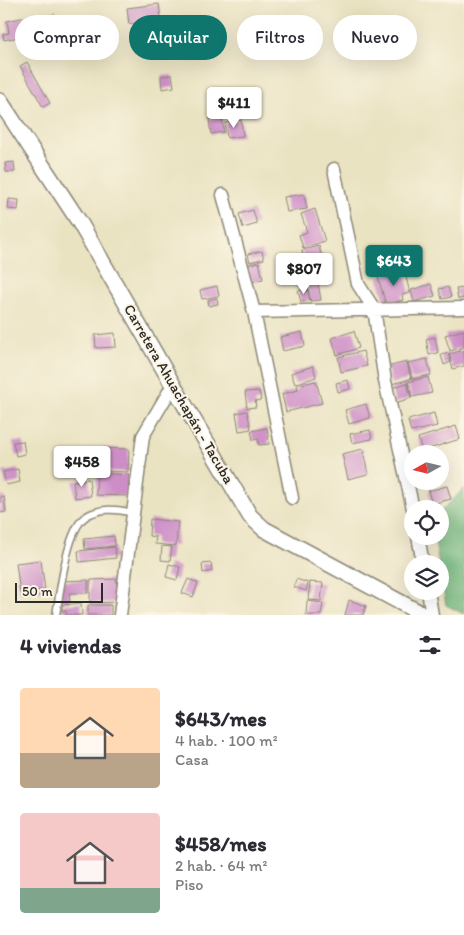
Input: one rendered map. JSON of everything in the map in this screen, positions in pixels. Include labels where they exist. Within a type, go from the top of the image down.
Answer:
[{"type":"street","name":"Carretera Ahuachapán - Tacuba","points":[[0,101],[80,223],[250,516],[264,529],[424,615]]},
{"type":"street","points":[[334,170],[358,284],[374,309],[385,382],[411,500]]},
{"type":"street","points":[[223,194],[254,312],[292,498]]},
{"type":"street","points":[[254,312],[464,308]]},
{"type":"street","points":[[120,615],[143,436],[173,385]]},
{"type":"street","points":[[430,600],[432,615]]},
{"type":"lane","points":[[56,615],[65,564],[75,530],[84,518],[94,512],[112,508],[133,513]]},
{"type":"green space","points":[[464,488],[464,614],[446,605],[445,600],[449,600],[449,555],[437,555],[436,545],[449,545],[449,503]]},
{"type":"building","points":[[159,4],[160,15],[129,15],[129,24],[127,8]]},
{"type":"building","points":[[15,19],[15,38],[4,40],[3,34],[9,33],[7,21]]},
{"type":"building","points":[[27,62],[50,103],[43,107],[20,66]]},
{"type":"building","points":[[172,75],[174,87],[162,89],[161,76]]},
{"type":"building","points":[[222,117],[224,132],[211,134],[209,119]]},
{"type":"building","points":[[241,120],[243,136],[227,138],[225,123]]},
{"type":"building","points":[[14,162],[15,172],[6,172],[5,163]]},
{"type":"building","points":[[304,194],[307,209],[287,212],[284,197]]},
{"type":"building","points":[[9,199],[19,200],[18,210],[8,209]]},
{"type":"building","points":[[315,209],[325,241],[303,248],[299,235],[307,232],[301,214]]},
{"type":"building","points":[[253,210],[257,224],[243,228],[239,214]]},
{"type":"building","points":[[319,246],[322,258],[304,262],[302,250]]},
{"type":"building","points":[[262,251],[264,259],[250,262],[248,254]]},
{"type":"building","points":[[259,262],[263,279],[251,282],[247,265]]},
{"type":"building","points":[[404,270],[410,293],[402,295],[403,300],[386,305],[378,277]]},
{"type":"building","points":[[318,283],[321,300],[310,301],[308,285]]},
{"type":"building","points":[[431,284],[435,296],[414,302],[411,290]]},
{"type":"building","points":[[217,286],[219,296],[202,299],[200,290]]},
{"type":"building","points":[[448,287],[451,297],[442,299],[439,289]]},
{"type":"building","points":[[307,288],[310,300],[301,302],[298,291]]},
{"type":"building","points":[[464,288],[464,298],[458,299],[456,289]]},
{"type":"building","points":[[217,298],[218,304],[209,306],[208,300]]},
{"type":"building","points":[[464,330],[464,347],[450,351],[445,335]]},
{"type":"building","points":[[354,331],[359,348],[337,355],[332,338]]},
{"type":"building","points":[[302,332],[305,346],[283,351],[280,337]]},
{"type":"building","points":[[115,333],[116,347],[96,348],[95,335]]},
{"type":"building","points":[[435,337],[438,353],[429,355],[426,339]]},
{"type":"building","points":[[464,350],[464,366],[453,369],[449,354]]},
{"type":"building","points":[[363,351],[367,366],[341,372],[338,357]]},
{"type":"building","points":[[448,353],[451,362],[444,365],[441,355]]},
{"type":"building","points":[[427,359],[431,375],[412,379],[408,363]]},
{"type":"building","points":[[407,362],[411,379],[391,384],[387,367]]},
{"type":"building","points":[[313,366],[316,377],[295,384],[291,373]]},
{"type":"building","points":[[428,377],[432,393],[412,397],[408,382]]},
{"type":"building","points":[[348,380],[350,389],[338,392],[336,383]]},
{"type":"building","points":[[316,381],[322,403],[286,412],[282,394],[298,390],[297,385]]},
{"type":"building","points":[[407,383],[411,398],[395,403],[391,388]]},
{"type":"building","points":[[259,391],[261,400],[255,401],[256,407],[247,408],[245,392]]},
{"type":"building","points":[[366,404],[370,418],[349,424],[345,410]]},
{"type":"building","points":[[247,411],[251,429],[239,431],[236,413]]},
{"type":"building","points":[[434,413],[437,426],[411,432],[408,420]]},
{"type":"building","points":[[456,426],[460,439],[441,445],[420,445],[418,438]]},
{"type":"building","points":[[267,428],[269,444],[259,445],[258,439],[253,440],[251,431]]},
{"type":"building","points":[[370,430],[372,439],[352,443],[350,434]]},
{"type":"building","points":[[23,441],[25,454],[16,456],[13,442]]},
{"type":"building","points":[[103,448],[129,449],[128,472],[102,471]]},
{"type":"building","points":[[363,449],[368,474],[348,479],[342,454]]},
{"type":"building","points":[[86,456],[100,456],[100,465],[86,465]]},
{"type":"building","points":[[18,469],[20,482],[6,485],[3,472]]},
{"type":"building","points":[[97,473],[129,475],[128,496],[96,495]]},
{"type":"building","points":[[89,479],[91,496],[75,498],[73,481]]},
{"type":"building","points":[[448,490],[451,499],[431,500],[428,491]]},
{"type":"building","points":[[4,496],[6,512],[0,513],[0,497]]},
{"type":"building","points":[[150,519],[178,522],[176,546],[155,544],[156,537],[149,536]]},
{"type":"building","points":[[114,536],[115,546],[85,549],[84,539]]},
{"type":"building","points":[[162,546],[172,547],[170,561],[161,560]]},
{"type":"building","points":[[115,547],[116,558],[79,562],[78,551]]},
{"type":"building","points":[[41,560],[45,590],[20,593],[16,563]]},
{"type":"building","points":[[211,563],[212,571],[203,573],[202,564]]},
{"type":"building","points":[[169,564],[180,567],[177,580],[166,577]]},
{"type":"building","points":[[117,579],[118,602],[90,603],[90,580]]},
{"type":"building","points":[[188,579],[198,583],[193,597],[182,593]]},
{"type":"building","points":[[296,579],[308,583],[306,591],[294,587]]},
{"type":"building","points":[[88,580],[88,593],[69,593],[70,602],[61,602],[61,581]]},
{"type":"building","points":[[310,582],[323,583],[321,601],[308,600]]},
{"type":"building","points":[[349,600],[366,606],[363,615],[345,615]]},
{"type":"building","points":[[307,601],[323,603],[321,615],[306,615]]},
{"type":"building","points":[[81,603],[82,615],[66,615],[66,611],[62,611],[62,605]]},
{"type":"building","points":[[88,605],[111,605],[111,615],[88,615]]}]
